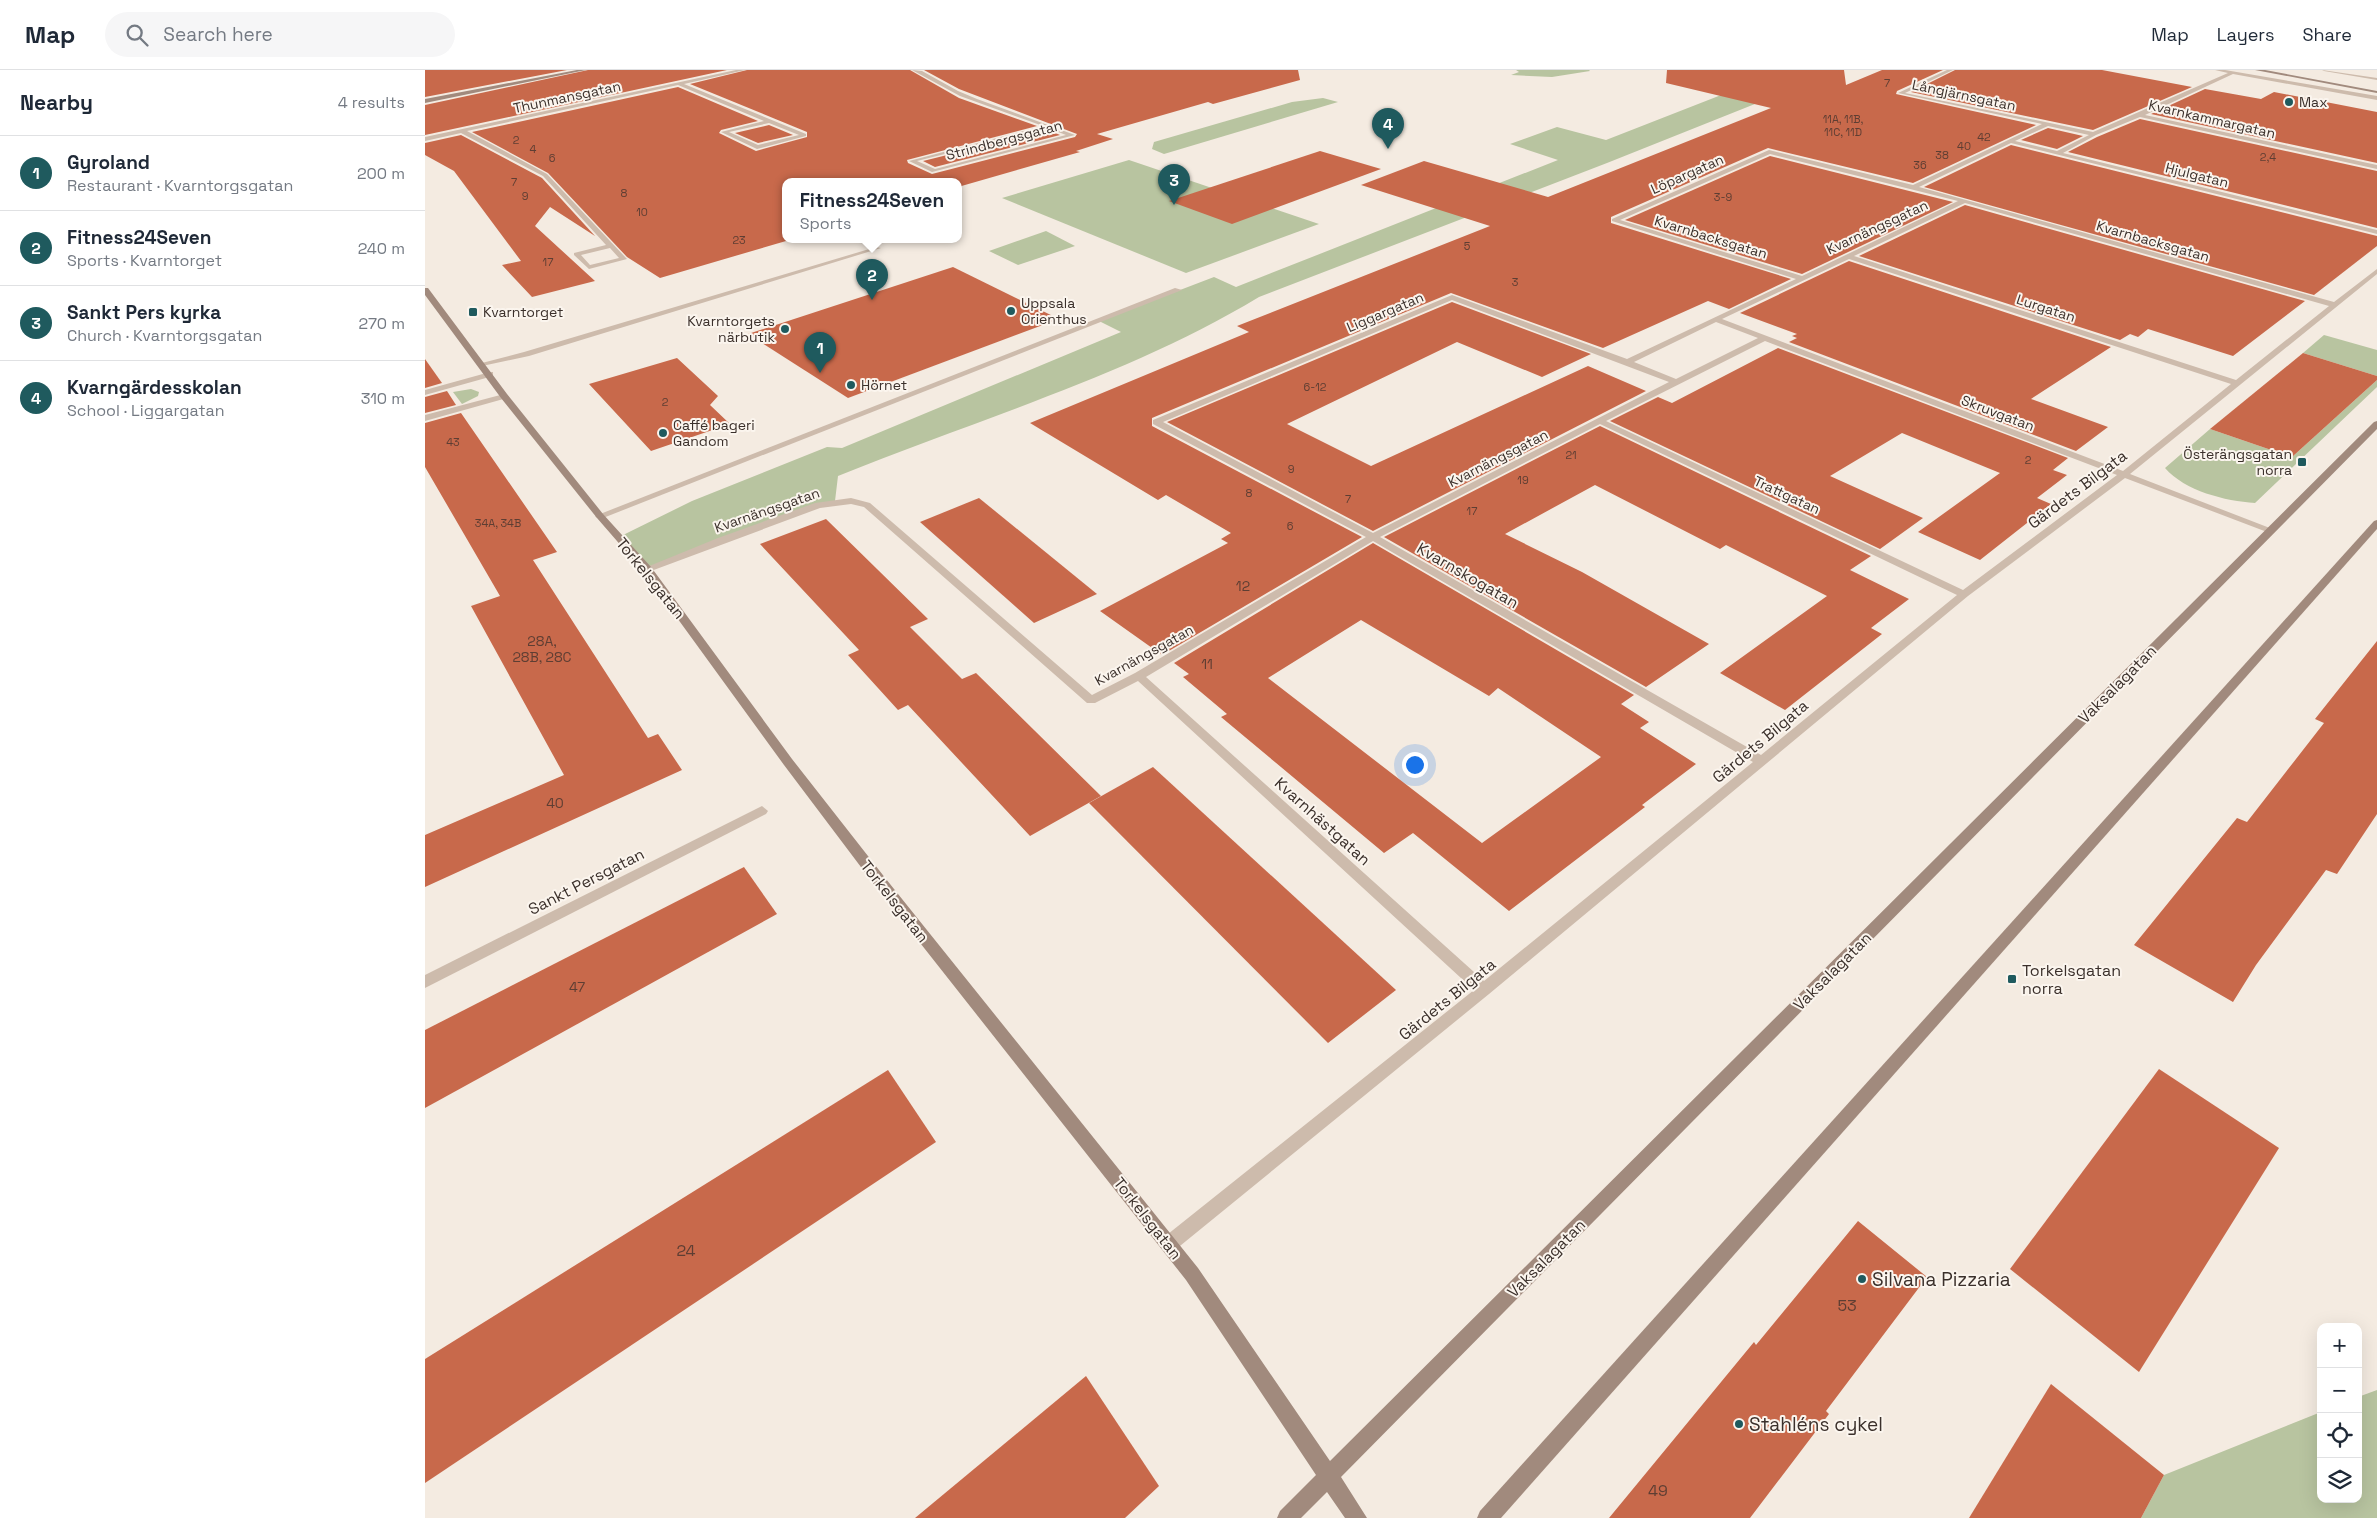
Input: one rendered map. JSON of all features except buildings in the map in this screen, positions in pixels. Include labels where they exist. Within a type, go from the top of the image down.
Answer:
[{"type":"main road","points":[[425,102],[584,70]]},
{"type":"main road","points":[[2257,70],[2377,92]]},
{"type":"main road","points":[[2293,70],[2312,73]]},
{"type":"main road","points":[[2323,72],[2377,84]]},
{"type":"main road","name":"Torkelsgatan","points":[[425,290],[490,374],[504,396],[600,516],[647,569],[788,762],[881,883],[1192,1274],[1357,1518]]},
{"type":"main road","name":"Vaksalagatan","points":[[1287,1518],[2377,424]]},
{"type":"main road","points":[[1487,1518],[2377,523]]},
{"type":"street","name":"Thunmansgatan","points":[[425,139],[743,70]]},
{"type":"street","name":"Strindbergsgatan","points":[[914,70],[928,74],[960,94],[1049,126],[1072,135],[934,171],[912,161],[1049,126]]},
{"type":"street","name":"Långjärnsgatan","points":[[1951,70],[1901,93],[2047,124]]},
{"type":"street","points":[[2217,70],[2377,98]]},
{"type":"street","points":[[2323,72],[2377,79]]},
{"type":"street","name":"Kvarnkammargatan","points":[[2140,115],[2232,73]]},
{"type":"street","points":[[679,84],[771,121],[804,135],[757,147],[724,132],[771,121]]},
{"type":"street","points":[[2058,153],[2095,134],[2140,115]]},
{"type":"street","name":"Kvarnkammargatan","points":[[2140,115],[2377,167]]},
{"type":"street","points":[[2047,124],[2095,134]]},
{"type":"street","name":"Kvarnängsgatan","points":[[1914,187],[2047,124]]},
{"type":"street","points":[[462,131],[545,175],[624,258],[589,267],[576,254],[611,246]]},
{"type":"street","name":"Hjulgatan","points":[[2012,142],[2377,232]]},
{"type":"street","name":"Löpargatan","points":[[1614,220],[1769,152],[1914,187]]},
{"type":"street","name":"Kvarnängsgatan","points":[[1914,187],[1964,201]]},
{"type":"street","name":"Kvarnängsgatan","points":[[1627,362],[1964,201]]},
{"type":"street","name":"Kvarnbacksgatan","points":[[1964,201],[2335,305]]},
{"type":"street","name":"Kvarnbacksgatan","points":[[1614,220],[1801,278]]},
{"type":"street","points":[[482,364],[526,354],[878,248]]},
{"type":"street","name":"Lurgatan","points":[[1848,256],[2236,383]]},
{"type":"street","name":"Gärdets Bilgata","points":[[1169,1244],[1484,990],[1964,594],[2123,476],[2377,271]]},
{"type":"street","points":[[600,516],[1178,290]]},
{"type":"street","name":"Liggargatan","points":[[1156,422],[1452,297],[1627,362]]},
{"type":"street","name":"Skruvgatan","points":[[1717,320],[2123,476],[2270,530]]},
{"type":"street","name":"Kvarnängsgatan","points":[[647,569],[818,505],[851,501],[867,506],[1091,700],[1139,676],[1373,537],[1764,338]]},
{"type":"street","points":[[1627,362],[1676,382]]},
{"type":"street","points":[[425,393],[490,374]]},
{"type":"street","points":[[425,418],[504,396]]},
{"type":"street","name":"Trattgatan","points":[[1599,421],[1964,594]]},
{"type":"street","name":"Kvarnskogatan","points":[[1156,422],[1373,537],[1761,761]]},
{"type":"street","name":"Kvarnhästgatan","points":[[1139,676],[1484,990]]},
{"type":"street","name":"Sankt Persgatan","points":[[425,982],[762,811]]},
{"type":"green space","points":[[1516,70],[1590,71],[1552,77],[1511,75],[1519,72]]},
{"type":"green space","points":[[1785,70],[1840,70],[1607,163],[1259,297],[1210,325],[1106,373],[838,476],[835,501],[647,569],[619,537],[692,501],[827,447],[842,448],[1121,332],[1099,321],[1214,277],[1236,287],[1558,160],[1510,144],[1557,127],[1606,140]]},
{"type":"green space","points":[[1323,98],[1338,102],[1164,154],[1152,149],[1154,142],[1292,102]]},
{"type":"green space","points":[[1129,160],[1319,224],[1186,273],[1002,198]]},
{"type":"green space","points":[[1046,231],[1075,246],[1018,265],[989,251]]},
{"type":"green space","points":[[2324,335],[2377,350],[2377,376],[2303,353]]},
{"type":"green space","points":[[2377,380],[2377,387],[2255,503],[2231,500],[2194,489],[2173,476],[2165,468],[2210,429],[2292,457]]},
{"type":"green space","points":[[471,389],[479,392],[478,396],[462,404],[453,392]]},
{"type":"green space","points":[[2377,1390],[2377,1518],[2141,1518],[2164,1475],[2317,1414],[2317,1503],[2362,1503],[2362,1396]]},
{"type":"place","name":"Max","points":[[2289,102]]},
{"type":"place","name":"Kvarngärdesskolan","points":[[1388,149]]},
{"type":"place","name":"Sankt Pers kyrka","points":[[1174,205]]},
{"type":"place","name":"Fitness24Seven","points":[[872,300]]},
{"type":"place","name":"Uppsala Orienthus","points":[[1011,311]]},
{"type":"place","name":"Kvarntorget","points":[[473,312]]},
{"type":"place","name":"Kvarntorgets närbutik","points":[[785,329]]},
{"type":"place","name":"Gyroland","points":[[820,373]]},
{"type":"place","name":"Hörnet","points":[[851,385]]},
{"type":"place","name":"Caffé bageri Gandom","points":[[663,433]]},
{"type":"place","name":"Österängsgatan norra","points":[[2302,462]]},
{"type":"place","name":"Torkelsgatan norra","points":[[2012,979]]},
{"type":"place","name":"Silvana Pizzaria","points":[[1862,1279]]},
{"type":"place","name":"Stahléns cykel","points":[[1739,1424]]}]
